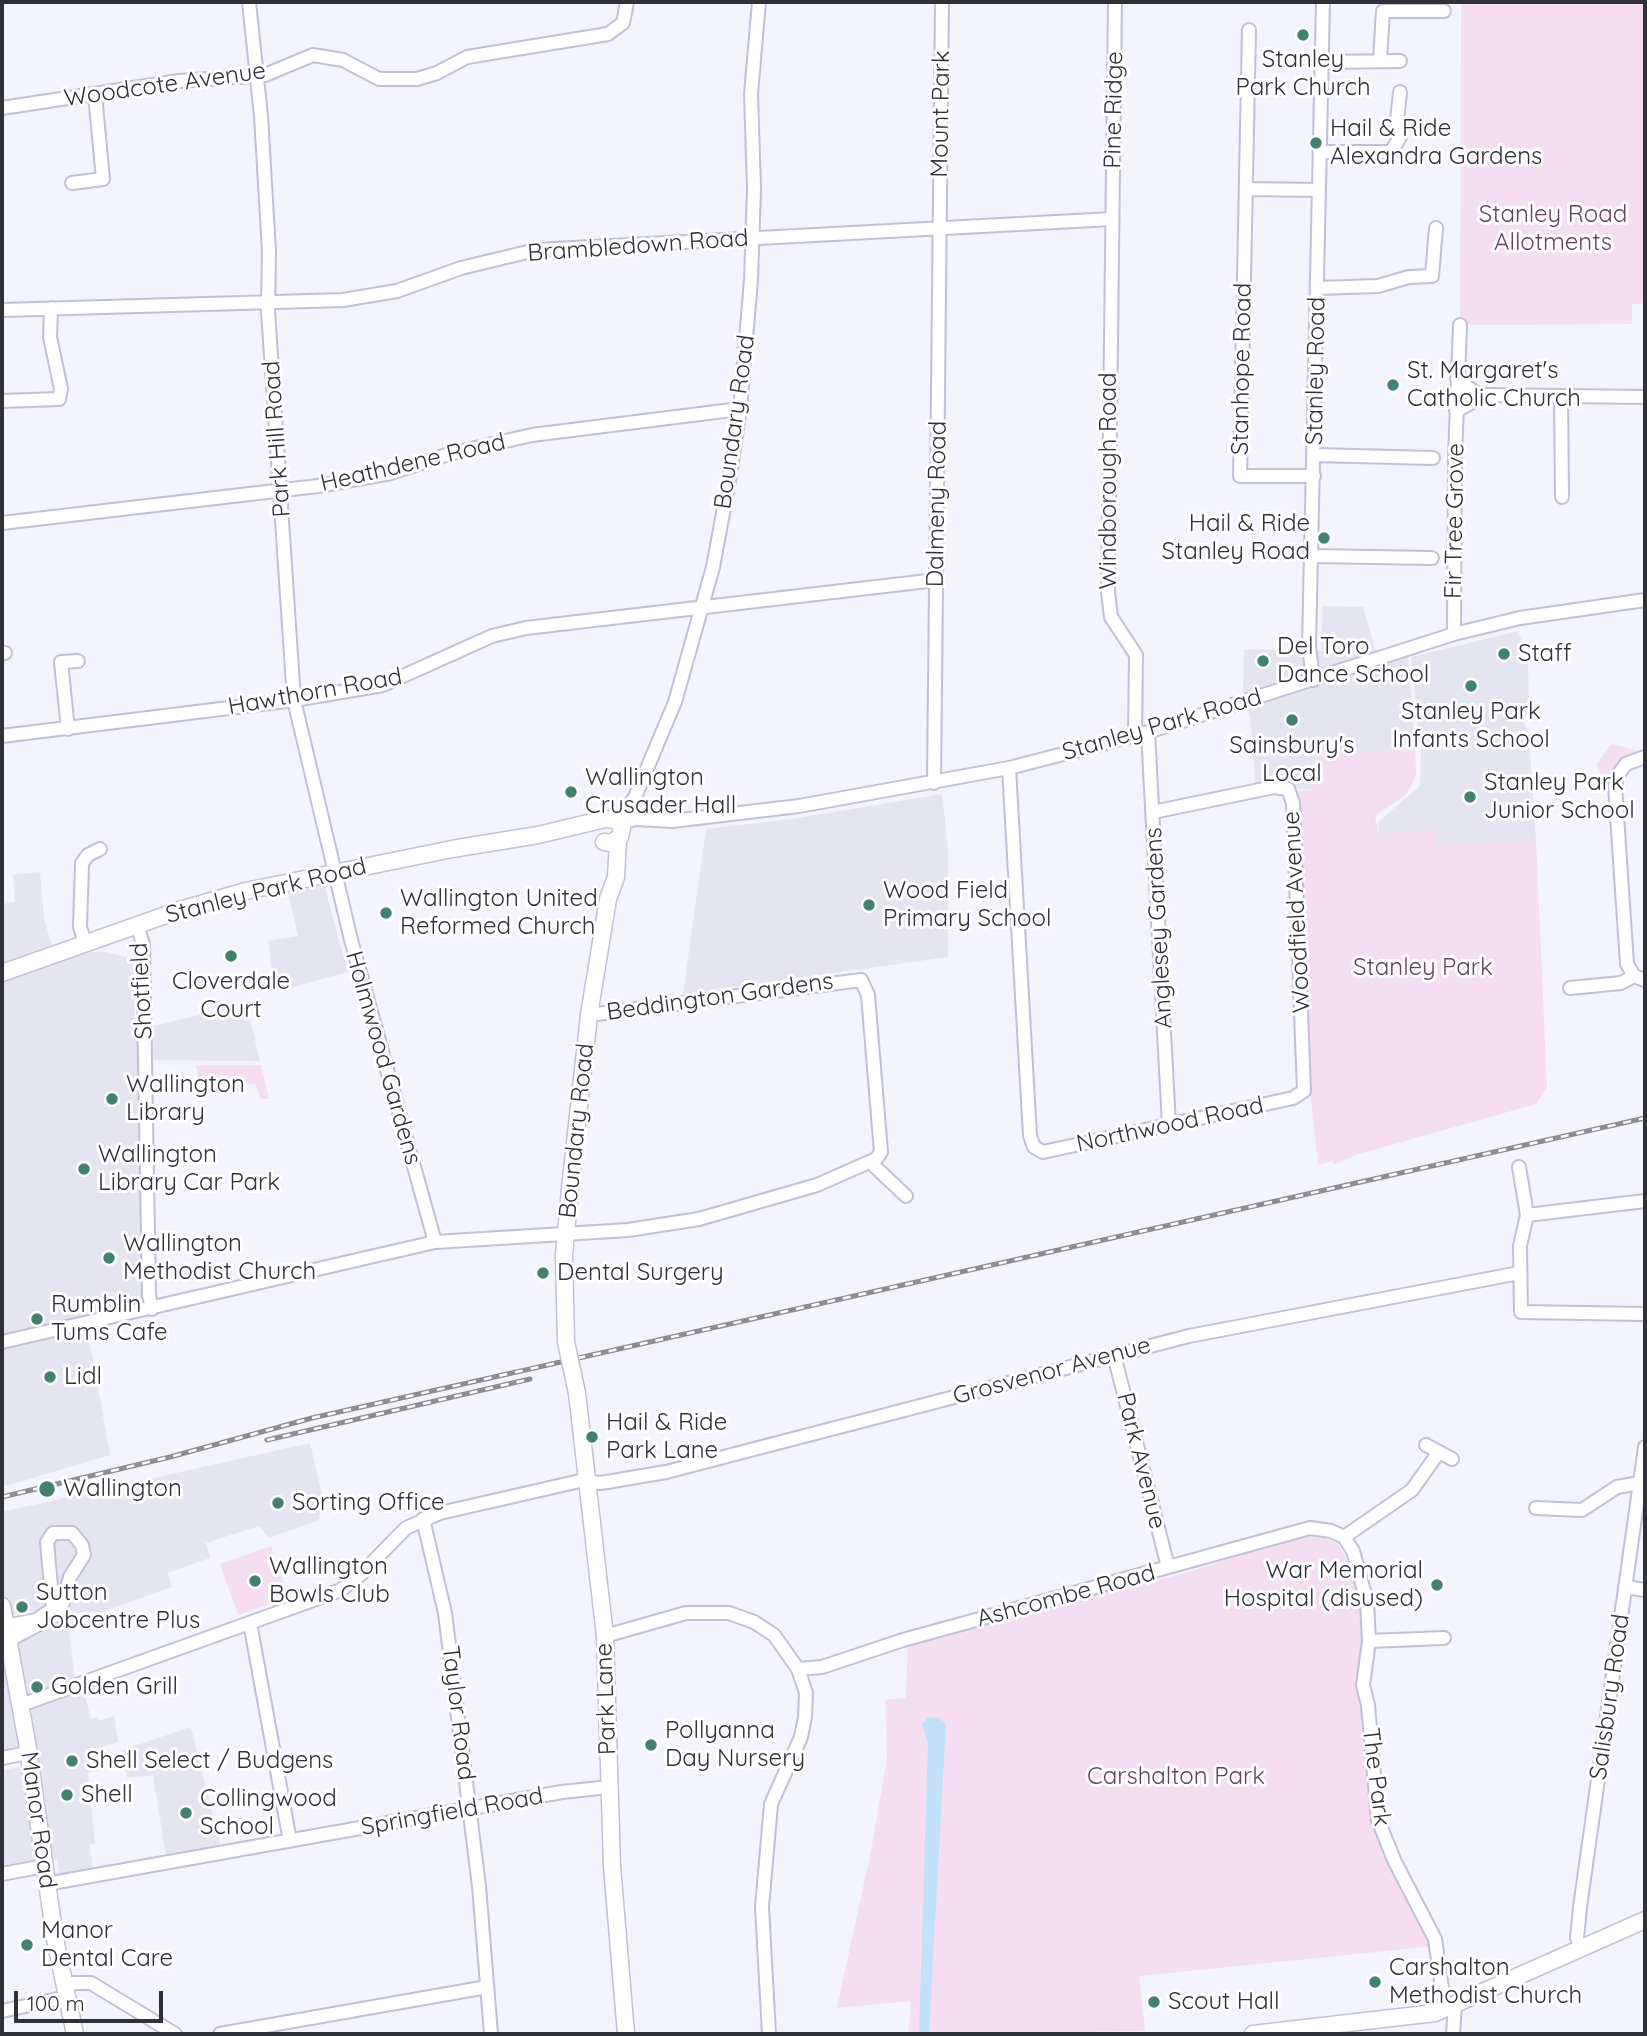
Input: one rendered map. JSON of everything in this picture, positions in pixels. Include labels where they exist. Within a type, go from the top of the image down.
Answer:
[{"type":"main road","name":"Stanley Park Road","points":[[2,973],[137,925],[246,891],[538,835],[611,830]]},
{"type":"main road","name":"Boundary Road","points":[[571,1365],[563,1306],[565,1235],[589,1014],[608,899],[616,877],[611,830]]},
{"type":"main road","name":"Park Lane","points":[[571,1365],[577,1393],[605,1636],[612,1866],[625,2034]]},
{"type":"main road","name":"Manor Road","points":[[2,1606],[29,1753],[46,1884],[75,2034]]},
{"type":"main road","points":[[1252,2034],[1317,2030],[1427,2015],[1645,1920]]},
{"type":"street","name":"Park Hill Road","points":[[249,2],[258,75],[294,700],[334,872]]},
{"type":"street","name":"Woodcote Avenue","points":[[2,108],[179,81],[258,75],[307,56],[322,55],[343,60],[379,79],[417,79],[437,73],[467,57],[608,34],[623,23],[627,2]]},
{"type":"street","name":"Boundary Road","points":[[611,830],[635,797],[675,702],[713,567],[740,410],[753,237],[751,94],[759,2]]},
{"type":"street","name":"Mount Park","points":[[940,226],[942,2]]},
{"type":"street","name":"Pine Ridge","points":[[1112,219],[1115,2]]},
{"type":"street","name":"Stanley Road","points":[[1313,680],[1309,646],[1322,2]]},
{"type":"street","points":[[1380,60],[1383,11],[1444,11]]},
{"type":"street","name":"Stanhope Road","points":[[1249,30],[1240,477],[1314,476]]},
{"type":"street","points":[[1321,62],[1400,61]]},
{"type":"street","points":[[1320,152],[1391,152],[1400,137],[1396,130],[1400,92]]},
{"type":"street","points":[[72,183],[103,179],[95,95]]},
{"type":"street","points":[[1246,189],[1319,190]]},
{"type":"street","name":"Brambledown Road","points":[[2,310],[343,300],[378,295],[461,268],[536,250],[940,226],[1112,219]]},
{"type":"street","name":"Windborough Road","points":[[1112,219],[1109,607],[1114,622],[1129,640],[1136,655],[1135,736]]},
{"type":"street","name":"Dalmeny Road","points":[[934,783],[940,226]]},
{"type":"street","points":[[1317,288],[1378,286],[1409,277],[1432,276],[1436,228]]},
{"type":"street","points":[[2,401],[59,399],[61,389],[50,337],[51,308]]},
{"type":"street","name":"Fir Tree Grove","points":[[1454,634],[1456,411],[1460,325]]},
{"type":"street","points":[[1457,379],[1480,396]]},
{"type":"street","points":[[1456,411],[1480,396],[1645,397]]},
{"type":"street","points":[[1561,396],[1562,497]]},
{"type":"street","name":"Heathdene Road","points":[[2,523],[349,482],[532,435],[740,410]]},
{"type":"street","points":[[1314,456],[1433,458]]},
{"type":"street","points":[[1312,556],[1432,558]]},
{"type":"street","name":"Hawthorn Road","points":[[2,736],[294,700],[404,678],[509,631],[703,610],[936,580]]},
{"type":"street","name":"Stanley Park Road","points":[[611,830],[799,806],[1009,768],[1135,736],[1454,634],[1520,618],[1645,600]]},
{"type":"street","points":[[68,729],[61,662],[78,661]]},
{"type":"street","name":"Anglesey Gardens","points":[[1148,732],[1169,1125]]},
{"type":"street","points":[[1570,988],[1621,983],[1639,978],[1627,964],[1615,786],[1617,776],[1626,764],[1645,757]]},
{"type":"street","name":"Northwood Road","points":[[1009,768],[1030,1136],[1034,1147],[1047,1152],[1293,1098],[1304,1091]]},
{"type":"street","name":"Woodfield Avenue","points":[[1153,812],[1274,787],[1288,789],[1293,803],[1304,1091]]},
{"type":"street","points":[[85,943],[80,927],[82,863],[100,849]]},
{"type":"street","name":"Holmwood Gardens","points":[[334,872],[435,1242]]},
{"type":"street","name":"Shotfield","points":[[137,925],[143,944],[149,1294],[152,1309]]},
{"type":"street","name":"Beddington Gardens","points":[[589,1014],[861,980],[868,995],[881,1146],[879,1156],[870,1162]]},
{"type":"street","points":[[3,1342],[435,1242],[652,1227],[722,1214],[817,1185],[870,1162],[906,1196]]},
{"type":"street","points":[[1518,1167],[1527,1215],[1520,1246],[1521,1311],[1645,1314]]},
{"type":"street","points":[[1527,1215],[1645,1201]]},
{"type":"street","name":"Grosvenor Avenue","points":[[21,1705],[349,1586],[397,1535],[423,1519],[580,1481],[601,1483],[666,1472],[1189,1336],[1519,1273]]},
{"type":"street","name":"Park Avenue","points":[[1114,1355],[1168,1567]]},
{"type":"street","points":[[1426,1445],[1452,1459]]},
{"type":"street","name":"Salisbury Road","points":[[1581,1947],[1577,1932],[1645,1447]]},
{"type":"street","points":[[1343,1537],[1412,1490],[1439,1452]]},
{"type":"street","points":[[1536,1508],[1583,1510],[1617,1487],[1640,1483]]},
{"type":"street","name":"Taylor Road","points":[[423,1519],[445,1612],[479,1886],[491,2034]]},
{"type":"street","name":"Ashcombe Road","points":[[798,1669],[822,1667],[903,1640],[1310,1528],[1331,1531],[1343,1537]]},
{"type":"street","points":[[54,1533],[72,1533],[82,1545],[84,1555],[70,1577],[60,1613],[6,1637],[53,1609],[47,1542],[54,1533]]},
{"type":"street","name":"The Park","points":[[1343,1537],[1359,1566],[1367,1602],[1369,1641],[1363,1685],[1368,1705],[1378,1820],[1395,1863],[1435,1939],[1453,2034]]},
{"type":"street","points":[[1625,1587],[1645,1590]]},
{"type":"street","points":[[605,1636],[686,1613],[729,1613],[754,1622],[774,1635],[798,1669],[806,1693],[801,1737],[771,1804],[762,1908],[769,2034]]},
{"type":"street","points":[[250,1623],[290,1841]]},
{"type":"street","points":[[1369,1641],[1444,1638]]},
{"type":"street","points":[[806,1693],[822,1667]]},
{"type":"street","points":[[2,1758],[29,1753]]},
{"type":"street","name":"Springfield Road","points":[[46,1884],[583,1789],[609,1787]]},
{"type":"street","points":[[2,1874],[44,1866]]},
{"type":"street","points":[[2,2011],[91,1983],[175,2034]]},
{"type":"street","points":[[220,2034],[487,1987]]},
{"type":"shaded area","points":[[1323,606],[1363,607],[1379,662],[1408,655],[1415,749],[1322,754],[1324,777],[1314,789],[1256,790],[1250,716],[1243,694],[1244,649],[1321,651]]},
{"type":"shaded area","points":[[1518,631],[1528,657],[1529,714],[1521,717],[1529,734],[1536,840],[1435,845],[1434,829],[1379,834],[1378,822],[1420,786],[1421,751],[1411,657]]},
{"type":"shaded area","name":"Wood Field Primary School","points":[[942,794],[948,846],[948,957],[683,994],[706,829],[792,819]]},
{"type":"shaded area","points":[[40,872],[44,918],[51,943],[69,957],[100,951],[134,959],[135,1031],[246,1003],[260,1061],[154,1060],[138,1063],[142,1302],[85,1315],[110,1455],[2,1487],[2,904],[15,902],[13,875]]},
{"type":"shaded area","points":[[324,885],[348,972],[275,992],[268,941],[298,936],[288,893]]},
{"type":"shaded area","points":[[310,1443],[323,1499],[319,1520],[269,1538],[259,1526],[206,1543],[210,1558],[168,1573],[172,1587],[102,1612],[76,1613],[47,1608],[2,1617],[2,1512]]},
{"type":"shaded area","points":[[77,1615],[80,1625],[69,1631],[77,1693],[84,1691],[91,1719],[97,1717],[98,1721],[114,1716],[118,1742],[94,1750],[98,1771],[88,1773],[95,1843],[90,1845],[93,1869],[60,1875],[57,1859],[2,1869],[2,1770],[23,1767],[33,1826],[47,1824],[36,1752],[2,1756],[2,1644],[28,1639]]},
{"type":"shaded area","name":"Collingwood School","points":[[191,1727],[221,1848],[166,1856],[153,1775],[127,1778],[122,1750]]},
{"type":"green space","name":"Stanley Road Allotments","points":[[1461,2],[1645,2],[1645,303],[1632,304],[1632,324],[1460,325]]},
{"type":"green space","points":[[1611,744],[1645,752],[1627,760],[1614,801],[1596,765]]},
{"type":"green space","name":"Stanley Park","points":[[1415,749],[1416,775],[1405,795],[1375,816],[1379,834],[1434,829],[1436,845],[1536,840],[1547,1087],[1536,1104],[1356,1155],[1335,1164],[1332,1161],[1318,1165],[1310,1092],[1291,792],[1313,789],[1312,779],[1324,777],[1322,754]]},
{"type":"green space","points":[[196,1065],[261,1065],[269,1099],[261,1099],[255,1084],[209,1086],[199,1082]]},
{"type":"green space","name":"Carshalton Park","points":[[1312,1533],[1338,1544],[1353,1572],[1367,1639],[1374,1805],[1435,1946],[1139,1976],[1145,2031],[908,2034],[911,2001],[837,2008],[871,1851],[887,1758],[885,1700],[906,1698],[908,1640],[1178,1575]]},
{"type":"green space","name":"Wallington Bowls Club","points":[[271,1546],[289,1597],[238,1615],[220,1564]]},
{"type":"water","points":[[937,1717],[946,1724],[929,2034],[919,2034],[928,1743],[922,1724],[927,1718]]},
{"type":"railway","points":[[2,1497],[170,1457],[312,1418],[1645,1118]]},
{"type":"railway","points":[[267,1440],[530,1379]]},
{"type":"place","name":"Stanley Park Church","points":[[1303,35]]},
{"type":"place","name":"Hail & Ride Alexandra Gardens","points":[[1316,143]]},
{"type":"place","name":"St. Margaret's Catholic Church","points":[[1393,385]]},
{"type":"place","name":"Hail & Ride Stanley Road","points":[[1324,538]]},
{"type":"place","name":"Staff","points":[[1504,654]]},
{"type":"place","name":"Del Toro Dance School","points":[[1263,661]]},
{"type":"place","name":"Stanley Park Infants School","points":[[1471,686]]},
{"type":"place","name":"Sainsbury's Local","points":[[1292,720]]},
{"type":"place","name":"Wallington Crusader Hall","points":[[571,792]]},
{"type":"place","name":"Stanley Park Junior School","points":[[1470,797]]},
{"type":"place","name":"Wood Field Primary School","points":[[869,905]]},
{"type":"place","name":"Wallington United Reformed Church","points":[[386,913]]},
{"type":"place","name":"Cloverdale Court","points":[[231,956]]},
{"type":"place","name":"Wallington Library","points":[[112,1099]]},
{"type":"place","name":"Wallington Library Car Park","points":[[84,1169]]},
{"type":"place","name":"Wallington Methodist Church","points":[[109,1258]]},
{"type":"place","name":"Dental Surgery","points":[[543,1273]]},
{"type":"place","name":"Rumblin Tums Cafe","points":[[37,1319]]},
{"type":"place","name":"Lidl","points":[[50,1377]]},
{"type":"place","name":"Hail & Ride Park Lane","points":[[592,1437]]},
{"type":"place","name":"Wallington","points":[[47,1489]]},
{"type":"place","name":"Sorting Office","points":[[278,1503]]},
{"type":"place","name":"Wallington Bowls Club","points":[[255,1581]]},
{"type":"place","name":"War Memorial Hospital (disused)","points":[[1437,1585]]},
{"type":"place","name":"Sutton Jobcentre Plus","points":[[22,1607]]},
{"type":"place","name":"Golden Grill","points":[[37,1687]]},
{"type":"place","name":"Pollyanna Day Nursery","points":[[651,1745]]},
{"type":"place","name":"Shell Select / Budgens","points":[[72,1761]]},
{"type":"place","name":"Shell","points":[[67,1795]]},
{"type":"place","name":"Collingwood School","points":[[186,1813]]},
{"type":"place","name":"Manor Dental Care","points":[[27,1945]]},
{"type":"place","name":"Carshalton Methodist Church","points":[[1375,1982]]},
{"type":"place","name":"Scout Hall","points":[[1154,2002]]}]
